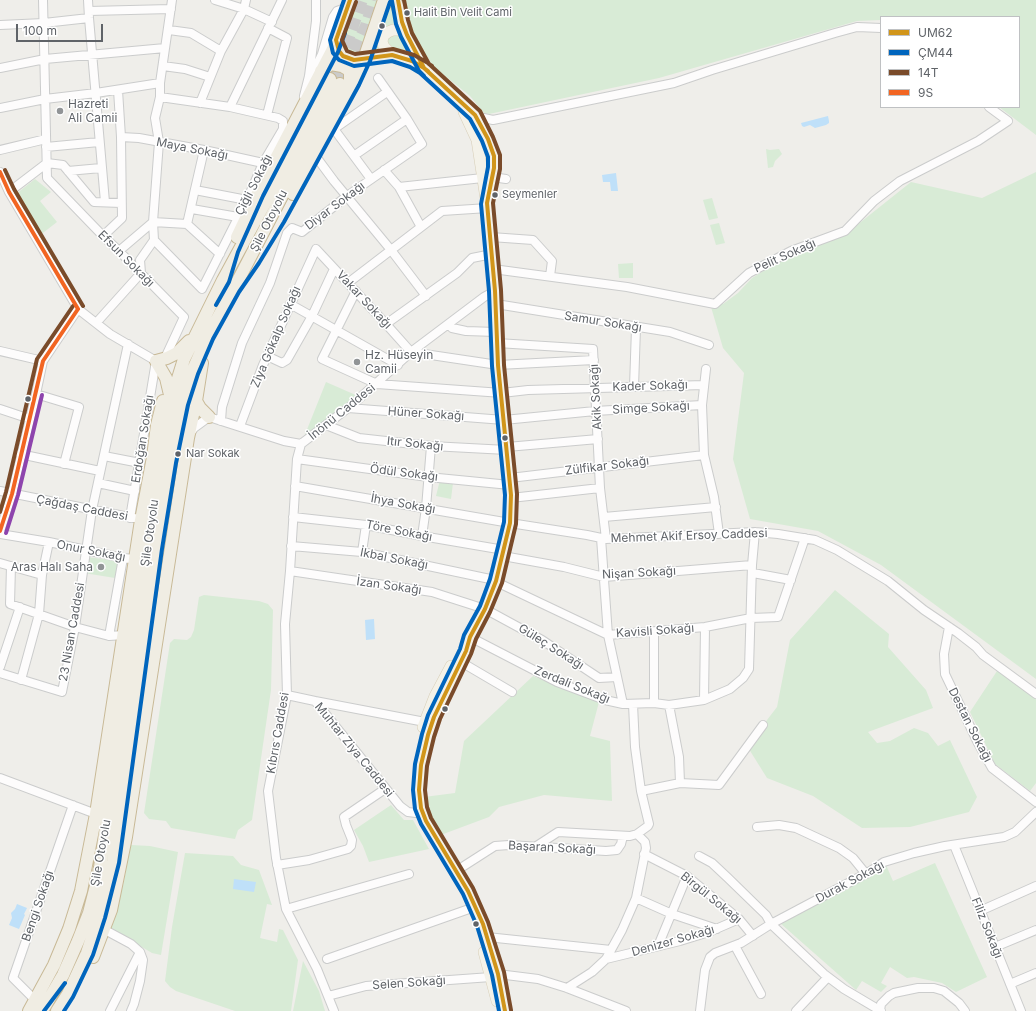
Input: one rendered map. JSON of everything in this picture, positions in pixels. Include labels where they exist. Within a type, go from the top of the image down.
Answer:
[{"type":"highway","points":[[234,289],[279,219],[354,82],[364,59],[384,0]]},
{"type":"highway","points":[[330,78],[336,40],[349,3]]},
{"type":"highway","points":[[336,40],[339,51],[343,56],[354,60],[392,55]]},
{"type":"highway","points":[[354,82],[364,70],[392,55]]},
{"type":"highway","points":[[330,78],[331,64],[338,64],[349,70],[351,77],[348,93]]},
{"type":"highway","name":"Şile Otoyolu","points":[[57,1011],[68,994],[87,953],[99,917],[113,862],[156,548],[170,462],[182,403],[203,332],[222,280],[292,153],[330,78]]},
{"type":"highway","name":"Şile Otoyolu","points":[[42,1011],[63,975],[90,913],[99,874],[154,500],[171,401],[184,359],[234,289],[330,78]]},
{"type":"highway","points":[[171,401],[160,360],[177,353],[203,332]]},
{"type":"highway","points":[[66,1011],[89,968],[105,930],[111,910],[126,837],[188,438],[196,401],[201,366],[203,332]]},
{"type":"highway","points":[[36,1005],[69,929],[86,869],[136,559],[136,519],[153,457],[157,425],[164,399],[168,387],[184,359]]},
{"type":"highway","points":[[196,401],[200,408],[209,417]]},
{"type":"highway","points":[[29,1011],[63,975]]},
{"type":"main road","points":[[397,3],[407,35],[424,68]]},
{"type":"main road","points":[[407,35],[400,30],[393,30],[383,36],[382,42],[384,47],[392,55],[412,61],[424,68],[475,115],[494,156],[487,178],[485,198],[488,206],[491,237],[496,304],[498,365],[510,482],[510,523],[504,553],[486,609],[469,639],[457,653],[435,696],[424,722],[416,750],[413,771],[413,791],[425,833],[468,891],[487,937],[498,1011]]},
{"type":"main road","points":[[463,105],[464,112],[478,140],[487,178]]},
{"type":"main road","points":[[419,813],[419,790],[424,751],[434,717],[466,651],[469,639]]},
{"type":"main road","points":[[453,872],[484,948],[506,1011]]},
{"type":"street","name":"Efsun Sokağı","points":[[43,0],[47,178],[184,317],[160,360]]},
{"type":"street","points":[[88,0],[105,202]]},
{"type":"street","points":[[97,322],[141,273],[140,260],[154,240],[153,222],[159,142],[155,118],[160,97],[160,83],[169,30],[172,0]]},
{"type":"street","points":[[215,0],[244,10],[270,25],[287,38],[267,115]]},
{"type":"street","points":[[200,103],[222,51],[244,10],[246,0]]},
{"type":"street","points":[[230,107],[282,0]]},
{"type":"street","points":[[160,97],[230,107],[281,119],[291,119],[295,116],[306,91],[316,21],[316,0]]},
{"type":"street","points":[[309,76],[316,67],[322,54],[333,17],[337,11],[349,3]]},
{"type":"street","points":[[0,25],[44,23],[89,15],[171,9]]},
{"type":"street","points":[[475,115],[493,120],[674,83],[726,65],[857,27],[880,28]]},
{"type":"street","points":[[169,30],[191,33],[222,51]]},
{"type":"street","points":[[0,68],[44,59],[165,48]]},
{"type":"street","points":[[163,66],[185,69],[210,77]]},
{"type":"street","name":"Diyar Sokağı","points":[[221,421],[222,407],[242,343],[270,283],[287,233],[292,228],[302,232],[347,196],[422,144],[407,119],[378,78]]},
{"type":"street","points":[[0,108],[45,99],[160,83]]},
{"type":"street","points":[[103,236],[122,218],[121,137],[118,90]]},
{"type":"street","points":[[371,179],[355,155],[334,129],[387,92]]},
{"type":"street","name":"Pelit Sokağı","points":[[493,268],[627,287],[715,304],[749,272],[791,251],[845,231],[874,201],[900,181],[978,141],[1008,122],[990,108]]},
{"type":"street","name":"Çiğli Sokağı","points":[[154,240],[202,289],[247,200],[263,163],[282,129],[281,119]]},
{"type":"street","points":[[355,155],[407,119]]},
{"type":"street","points":[[484,132],[493,120]]},
{"type":"street","name":"Maya Sokağı","points":[[121,137],[204,150],[263,163]]},
{"type":"street","points":[[0,150],[46,143],[99,142]]},
{"type":"street","points":[[187,224],[192,209],[204,150]]},
{"type":"street","points":[[317,158],[392,250],[426,296]]},
{"type":"street","points":[[9,192],[47,163],[64,165],[94,202],[121,203]]},
{"type":"street","points":[[68,171],[101,168]]},
{"type":"street","points":[[384,170],[399,187],[421,227]]},
{"type":"street","points":[[0,172],[9,192],[78,309],[97,322],[110,334],[160,360]]},
{"type":"street","points":[[399,187],[487,178],[506,179]]},
{"type":"street","points":[[195,190],[247,200]]},
{"type":"street","points":[[348,283],[442,211],[488,206]]},
{"type":"street","points":[[192,209],[238,217]]},
{"type":"street","points":[[119,250],[153,222],[187,224],[220,254]]},
{"type":"street","points":[[491,237],[533,240],[552,261],[550,276]]},
{"type":"street","name":"Vakar Sokağı","points":[[316,249],[411,352]]},
{"type":"street","name":"Ziya Gökalp Sokağı","points":[[240,426],[267,356],[316,249]]},
{"type":"street","points":[[386,324],[457,273],[472,258],[492,254]]},
{"type":"street","points":[[267,356],[282,363],[286,361],[312,316],[334,269]]},
{"type":"street","points":[[356,291],[322,359],[376,384]]},
{"type":"street","name":"İnönü Caddesi","points":[[209,417],[284,441],[301,444],[348,408],[411,352],[484,297],[495,291]]},
{"type":"street","points":[[290,304],[398,365]]},
{"type":"street","name":"Samur Sokağı","points":[[496,304],[636,328],[670,332],[709,345]]},
{"type":"street","points":[[0,530],[12,494],[20,454],[43,361],[78,309]]},
{"type":"street","points":[[449,324],[452,328],[497,337]]},
{"type":"street","points":[[634,387],[636,328]]},
{"type":"street","name":"Akik Sokağı","points":[[497,337],[593,349],[600,488],[604,518],[604,577],[608,635],[623,704]]},
{"type":"street","name":"23 Nisan Caddesi","points":[[0,673],[62,692],[75,627],[92,510],[128,344]]},
{"type":"street","points":[[411,352],[498,365],[594,360]]},
{"type":"street","points":[[1,353],[43,361]]},
{"type":"street","name":"Erdoğan Sokağı","points":[[136,519],[135,491],[160,360]]},
{"type":"street","points":[[706,369],[702,405],[704,455],[716,507],[719,534]]},
{"type":"street","name":"Kader Sokağı","points":[[376,384],[502,393],[528,390],[704,385]]},
{"type":"street","points":[[36,394],[79,407],[64,464]]},
{"type":"street","name":"Simge Sokağı","points":[[504,420],[595,411],[702,405]]},
{"type":"street","name":"Hüner Sokağı","points":[[348,408],[504,420]]},
{"type":"street","points":[[0,409],[30,418]]},
{"type":"street","points":[[188,438],[194,428],[209,417]]},
{"type":"street","name":"Itır Sokağı","points":[[326,425],[359,438],[431,446],[507,448],[598,439]]},
{"type":"street","name":"Kıbrıs Caddesi","points":[[301,444],[297,459],[285,624],[287,695],[268,790],[277,865],[286,909],[317,970],[334,1011]]},
{"type":"street","points":[[422,536],[431,446]]},
{"type":"street","points":[[20,454],[100,471]]},
{"type":"street","name":"Zülfikar Sokağı","points":[[510,482],[599,467],[704,455]]},
{"type":"street","points":[[104,456],[140,463]]},
{"type":"street","name":"Ödül Sokağı","points":[[297,459],[428,477],[510,482]]},
{"type":"street","points":[[98,483],[135,491]]},
{"type":"street","name":"İhya Sokağı","points":[[295,486],[510,523]]},
{"type":"street","points":[[511,498],[600,488]]},
{"type":"street","name":"Çağdaş Caddesi","points":[[0,491],[136,519]]},
{"type":"street","points":[[604,518],[716,507]]},
{"type":"street","name":"Töre Sokağı","points":[[293,517],[366,525],[504,553]]},
{"type":"street","name":"Mehmet Akif Ersoy Caddesi","points":[[510,523],[587,534],[603,539],[755,532],[815,540],[837,550],[888,581],[924,610],[976,647],[983,655],[1036,694]]},
{"type":"street","points":[[362,552],[366,525]]},
{"type":"street","name":"Zerdali Sokağı","points":[[469,639],[557,682],[600,698],[623,704],[654,703],[669,705],[704,700],[730,689],[743,678],[748,670],[753,574],[752,565],[755,532]]},
{"type":"street","name":"Onur Sokağı","points":[[0,534],[49,542],[123,558],[136,559]]},
{"type":"street","points":[[753,574],[791,580],[805,538]]},
{"type":"street","points":[[21,680],[39,614],[42,575],[49,542]]},
{"type":"street","name":"İkbal Sokağı","points":[[291,546],[362,552],[496,581]]},
{"type":"street","name":"Nişan Sokağı","points":[[504,553],[604,577],[752,565]]},
{"type":"street","points":[[109,636],[123,558]]},
{"type":"street","points":[[0,563],[42,575]]},
{"type":"street","points":[[10,566],[10,604],[75,627],[109,636],[124,635]]},
{"type":"street","name":"İzan Sokağı","points":[[290,571],[432,592],[486,609]]},
{"type":"street","name":"Kavisli Sokağı","points":[[496,581],[608,635],[705,628],[751,618],[778,617],[791,580]]},
{"type":"street","points":[[0,667],[20,607]]},
{"type":"street","name":"Güleç Sokağı","points":[[486,609],[542,640],[599,678],[617,677]]},
{"type":"street","name":"Destan Sokağı","points":[[949,627],[944,654],[945,674],[978,743],[992,768],[1036,802]]},
{"type":"street","points":[[704,700],[705,628]]},
{"type":"street","points":[[654,632],[654,703]]},
{"type":"street","points":[[461,662],[512,692]]},
{"type":"street","name":"Muhtar Ziya Caddesi","points":[[287,695],[315,701],[400,806],[408,812],[419,813]]},
{"type":"street","points":[[315,701],[424,722]]},
{"type":"street","points":[[535,847],[558,832],[623,836],[637,834],[650,824],[641,791],[635,747],[633,704]]},
{"type":"street","points":[[669,705],[679,758],[680,783]]},
{"type":"street","points":[[641,791],[680,783],[719,785],[763,725]]},
{"type":"street","points":[[0,778],[96,814]]},
{"type":"street","points":[[277,865],[309,860],[348,850],[351,846],[352,840],[344,817],[385,789]]},
{"type":"street","name":"Bengi Sokağı","points":[[36,1005],[13,978],[73,805]]},
{"type":"street","name":"Durak Sokağı","points":[[700,1011],[705,970],[710,957],[715,954],[735,946],[771,924],[866,874],[884,862],[914,853],[1004,837],[1015,832],[1036,812]]},
{"type":"street","points":[[757,826],[779,825],[796,828],[839,848],[853,858],[866,874]]},
{"type":"street","points":[[567,988],[592,972],[606,959],[622,930],[636,898],[644,854],[645,842],[637,834]]},
{"type":"street","name":"Başaran Sokağı","points":[[453,872],[495,846],[509,845],[606,851],[617,850],[621,844],[623,836]]},
{"type":"street","name":"Filiz Sokağı","points":[[954,845],[1021,1011]]},
{"type":"street","name":"Birgül Sokağı","points":[[644,854],[687,876],[739,919],[753,936]]},
{"type":"street","points":[[699,856],[712,863],[728,878],[766,915],[771,924],[828,977],[844,989],[881,1011]]},
{"type":"street","points":[[286,909],[409,874]]},
{"type":"street","points":[[658,946],[687,876]]},
{"type":"street","points":[[980,911],[1036,886]]},
{"type":"street","points":[[636,898],[672,914],[717,929]]},
{"type":"street","points":[[327,958],[469,909]]},
{"type":"street","name":"Denizer Sokağı","points":[[606,959],[680,941],[717,929],[739,919]]},
{"type":"street","points":[[105,930],[131,944],[140,952],[143,960],[140,981],[131,1011]]},
{"type":"street","points":[[995,947],[1036,930]]},
{"type":"street","points":[[487,937],[611,950]]},
{"type":"street","points":[[735,946],[761,994]]},
{"type":"street","points":[[110,1011],[140,952]]},
{"type":"street","points":[[1010,984],[1036,973]]},
{"type":"street","name":"Selen Sokağı","points":[[328,996],[366,986],[494,976],[538,979],[567,988],[611,1009],[626,1011]]},
{"type":"street","points":[[796,1011],[828,977]]},
{"type":"street","points":[[881,1011],[881,1004],[889,996],[894,993],[918,988],[934,988],[944,991],[959,1003],[965,1011]]},
{"type":"green space","points":[[357,0],[379,0],[363,54],[348,55],[343,44]]},
{"type":"green space","points":[[402,0],[1036,0],[1036,135],[1000,108],[1020,108],[1020,16],[880,16],[880,20],[857,21],[659,78],[489,114],[484,113],[470,96],[434,67],[413,36]]},
{"type":"green space","points":[[388,3],[400,26],[388,27],[383,53],[370,55]]},
{"type":"green space","points":[[396,34],[404,38],[415,57],[390,50],[386,38]]},
{"type":"green space","points":[[766,149],[779,149],[782,154],[775,161],[773,167],[768,168]]},
{"type":"green space","points":[[1036,172],[1036,679],[881,565],[818,531],[750,519],[733,459],[744,373],[723,348],[709,300],[723,304],[738,293],[752,278],[778,262],[847,233],[911,182],[982,198]]},
{"type":"green space","points":[[35,179],[51,192],[40,201],[57,222],[39,236],[16,194]]},
{"type":"green space","points":[[712,198],[718,218],[709,220],[703,200]]},
{"type":"green space","points":[[719,223],[725,243],[716,245],[710,225]]},
{"type":"green space","points":[[633,263],[633,278],[619,278],[618,264]]},
{"type":"green space","points":[[326,382],[358,396],[304,437]]},
{"type":"green space","points":[[440,480],[453,483],[451,499],[436,496]]},
{"type":"green space","name":"Aras Halı Saha","points":[[87,557],[118,561],[115,578],[84,573]]},
{"type":"green space","points":[[835,590],[889,634],[888,647],[926,690],[933,708],[868,732],[877,743],[890,741],[914,728],[928,733],[938,746],[950,740],[977,797],[969,812],[910,827],[862,828],[813,796],[767,778],[747,746],[777,707],[790,640]]},
{"type":"green space","points":[[204,595],[259,601],[268,604],[273,610],[271,690],[252,820],[238,830],[235,839],[171,828],[166,821],[149,819],[144,813],[170,643],[174,639],[187,640],[191,637],[194,630],[199,597]]},
{"type":"green space","points":[[999,668],[1036,698],[1036,783],[1030,791],[995,764],[970,712]]},
{"type":"green space","points":[[533,676],[599,702],[590,736],[610,741],[612,801],[544,795],[499,807],[489,817],[438,836],[424,797],[455,793],[464,741]]},
{"type":"green space","points":[[391,805],[404,820],[413,820],[429,849],[369,862],[363,846],[354,830]]},
{"type":"green space","points":[[131,845],[150,846],[178,852],[161,955],[152,953],[110,928],[123,886]]},
{"type":"green space","points":[[185,853],[233,856],[241,865],[259,870],[272,905],[267,904],[260,938],[277,942],[279,929],[283,930],[298,960],[291,1011],[235,1011],[176,991],[165,981],[172,927]]},
{"type":"green space","points":[[935,863],[987,977],[956,992],[942,983],[914,977],[907,978],[890,967],[881,983],[887,986],[881,992],[862,981],[856,990],[780,923],[886,865],[893,881]]},
{"type":"green space","points":[[303,961],[319,991],[325,1011],[293,1011]]},
{"type":"water","points":[[828,116],[829,123],[815,128],[810,125],[804,127],[801,123]]},
{"type":"water","points":[[616,173],[618,191],[611,191],[610,182],[603,182],[602,175]]},
{"type":"water","points":[[374,619],[375,639],[366,640],[365,620]]},
{"type":"water","points":[[234,879],[256,882],[254,892],[233,889]]},
{"type":"water","points":[[17,904],[27,908],[19,929],[9,925],[12,918],[11,913]]},
{"type":"tunnel","points":[[330,79],[346,45],[362,0]]},
{"type":"tunnel","points":[[340,84],[366,26],[374,0]]},
{"type":"transit line","name":"ÇM44","points":[[344,0],[330,40],[333,53],[339,60],[354,66],[392,61],[410,67],[420,73],[470,119],[482,141],[488,157],[488,167],[481,204],[489,291],[492,366],[505,495],[504,522],[490,579],[480,606],[464,635],[460,649],[428,715],[415,764],[413,790],[415,809],[421,824],[463,894],[477,926],[492,975],[499,1011]]},
{"type":"transit line","name":"UM62","points":[[350,0],[336,40],[339,51],[343,56],[354,60],[392,55],[412,61],[424,68],[475,115],[488,139],[494,156],[494,168],[487,203],[495,291],[498,365],[511,495],[510,523],[496,581],[485,609],[470,637],[466,651],[434,717],[421,765],[419,790],[421,808],[426,821],[468,891],[483,924],[498,974],[505,1011]]},
{"type":"transit line","name":"UM62","points":[[398,0],[402,22],[407,35],[424,68],[428,71]]},
{"type":"transit line","name":"14T","points":[[404,0],[412,33],[429,64],[432,66]]},
{"type":"transit line","name":"ÇM44","points":[[392,1],[396,24],[401,37],[419,71],[424,76]]},
{"type":"transit line","name":"14T","points":[[356,2],[342,40],[347,51],[355,54],[393,49],[414,55],[428,63],[480,111],[500,155],[500,169],[493,203],[501,290],[504,365],[517,494],[516,524],[502,583],[490,612],[476,639],[471,654],[440,719],[427,766],[425,790],[427,807],[431,818],[473,888],[488,922],[504,972],[511,1010]]},
{"type":"transit line","name":"ÇM44","points":[[64,1011],[73,997],[93,955],[105,918],[119,863],[162,549],[176,463],[188,405],[198,374],[213,339],[239,292],[284,222],[359,85],[370,61],[390,2]]},
{"type":"transit line","name":"ÇM44","points":[[216,305],[229,282],[238,252],[263,196],[338,52],[345,33]]},
{"type":"transit line","name":"14T","points":[[5,170],[14,189],[83,306]]},
{"type":"transit line","name":"9S","points":[[0,172],[9,192],[78,309]]},
{"type":"transit line","name":"14T","points":[[0,512],[37,359],[73,306]]},
{"type":"transit line","name":"9S","points":[[0,531],[12,494],[43,361],[78,309]]},
{"type":"transit line","points":[[6,533],[18,495],[42,395]]},
{"type":"transit line","name":"ÇM44","points":[[44,1011],[65,983]]},
{"type":"place","name":"Halit Bin Velit Cami","points":[[407,13]]},
{"type":"place","name":"Hazreti Ali Camii","points":[[60,111]]},
{"type":"place","name":"Seymenler","points":[[495,195]]},
{"type":"place","name":"Hz. Hüseyin Camii","points":[[357,362]]},
{"type":"place","name":"Nar Sokak","points":[[178,454]]},
{"type":"place","name":"Aras Halı Saha","points":[[101,567]]}]
